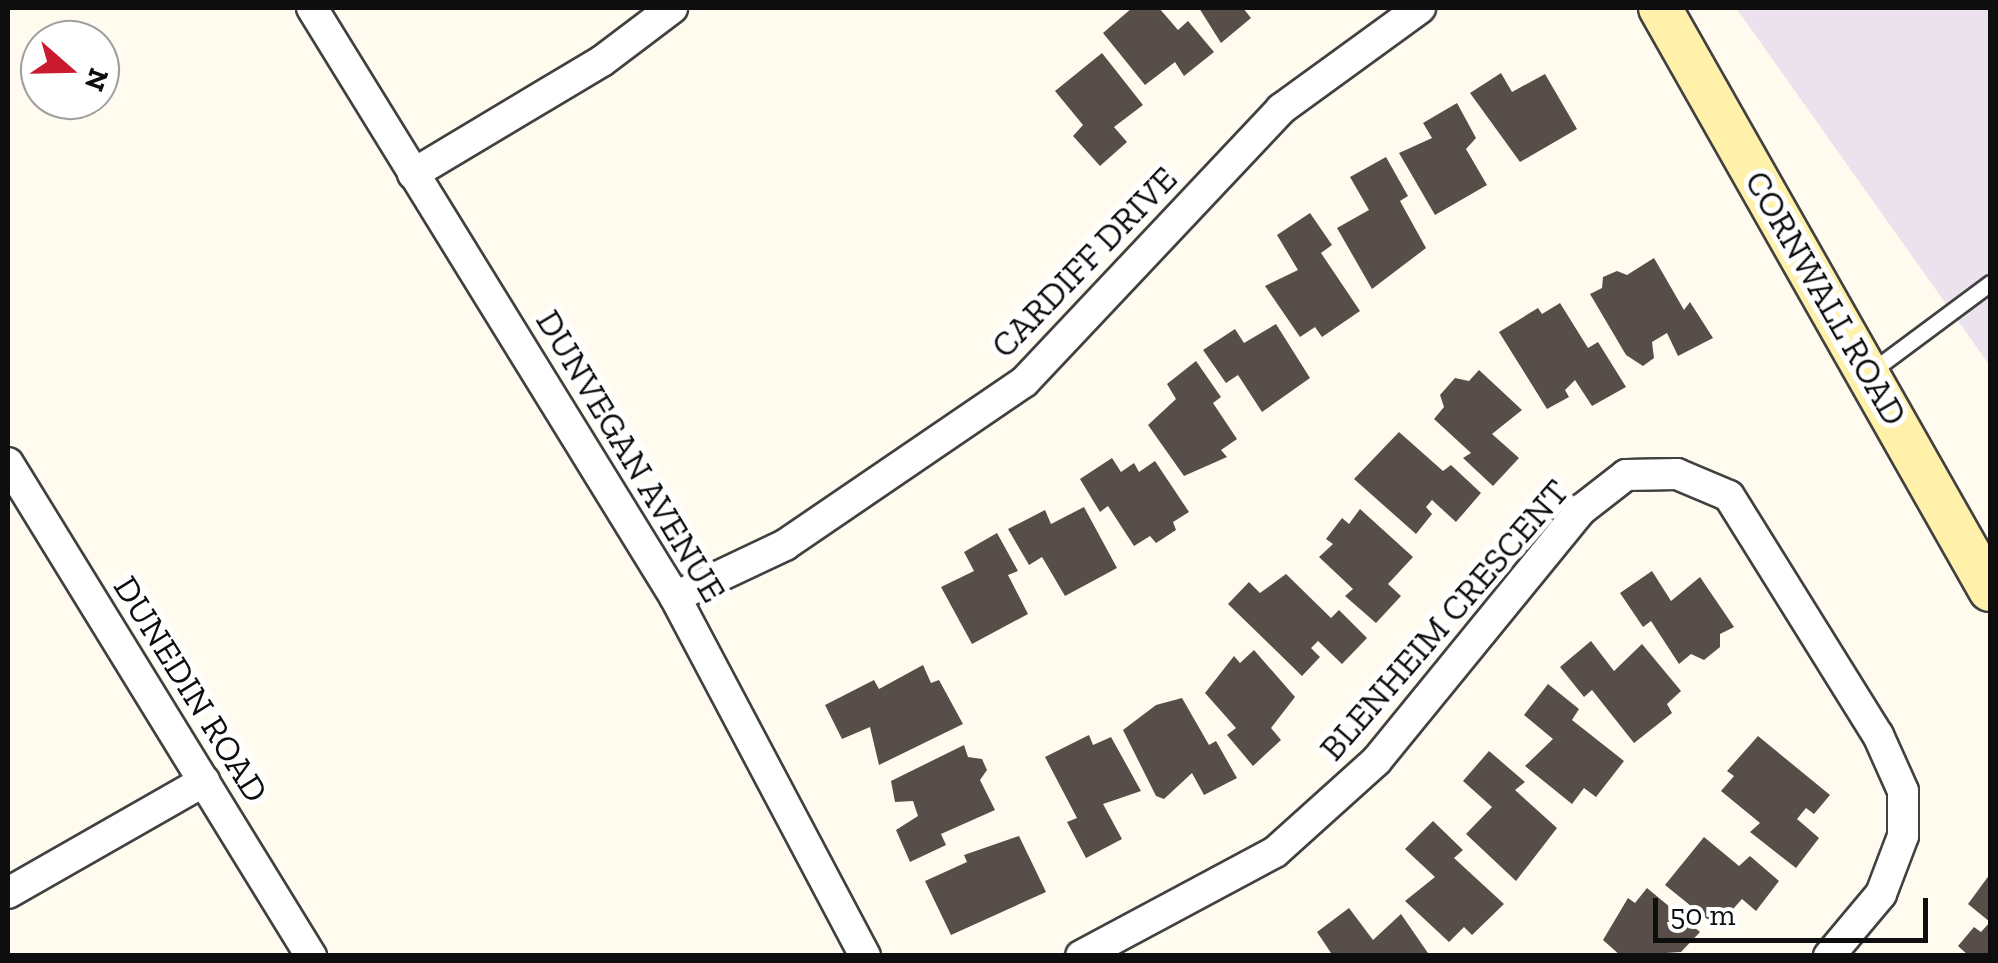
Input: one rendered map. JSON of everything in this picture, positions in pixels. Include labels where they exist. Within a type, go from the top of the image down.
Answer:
[{"type":"main road","name":"CORNWALL ROAD","points":[[1660,8],[1990,590]]},
{"type":"street","name":"DUNVEGAN AVENUE","points":[[312,8],[675,597],[865,956]]},
{"type":"street","points":[[414,174],[602,61],[672,8]]},
{"type":"street","name":"CARDIFF DRIVE","points":[[675,597],[785,545],[1024,382],[1280,109],[1420,8]]},
{"type":"street","name":"DUNEDIN ROAD","points":[[8,463],[311,956]]},
{"type":"street","name":"BLENHEIM CRESCENT","points":[[1081,956],[1274,852],[1377,760],[1581,510],[1626,475],[1676,474],[1729,496],[1878,735],[1903,791],[1903,836],[1881,894],[1830,956]]},
{"type":"street","points":[[8,894],[204,780]]},
{"type":"lane","points":[[1869,373],[1990,283]]},
{"type":"shaded area","points":[[1736,8],[1990,8],[1990,366]]},
{"type":"building","points":[[1132,8],[1159,8],[1178,30],[1188,21],[1214,52],[1184,76],[1175,62],[1145,85],[1103,33]]},
{"type":"building","points":[[1199,8],[1243,8],[1251,18],[1221,43]]},
{"type":"building","points":[[1102,53],[1143,105],[1114,127],[1127,142],[1100,166],[1073,136],[1083,125],[1055,91]]},
{"type":"building","points":[[1501,73],[1512,92],[1545,74],[1577,129],[1520,162],[1470,93]]},
{"type":"building","points":[[1457,103],[1476,138],[1466,149],[1487,185],[1435,215],[1399,153],[1432,138],[1423,123]]},
{"type":"building","points":[[1386,157],[1408,196],[1400,201],[1426,248],[1372,289],[1337,228],[1369,210],[1350,177]]},
{"type":"building","points":[[1310,213],[1332,245],[1321,253],[1360,311],[1322,337],[1315,327],[1300,337],[1265,286],[1298,270],[1277,235]]},
{"type":"building","points":[[1654,258],[1684,310],[1690,302],[1713,338],[1678,356],[1667,333],[1652,342],[1654,358],[1643,366],[1626,355],[1590,294],[1602,288],[1603,277],[1617,271],[1627,275]]},
{"type":"building","points":[[1560,303],[1588,348],[1598,342],[1626,387],[1592,406],[1575,380],[1565,390],[1569,397],[1547,409],[1499,332],[1538,308],[1542,314]]},
{"type":"building","points":[[1276,324],[1310,378],[1262,412],[1238,375],[1226,383],[1203,350],[1235,329],[1244,343]]},
{"type":"building","points":[[1196,361],[1221,397],[1213,403],[1237,439],[1221,450],[1227,457],[1184,476],[1148,425],[1176,399],[1167,384]]},
{"type":"building","points":[[1479,370],[1522,410],[1492,434],[1519,458],[1493,486],[1463,458],[1471,453],[1434,419],[1444,407],[1440,395],[1455,378],[1469,381]]},
{"type":"building","points":[[1399,432],[1443,471],[1451,465],[1481,493],[1456,522],[1432,500],[1426,507],[1432,514],[1416,534],[1354,479]]},
{"type":"building","points":[[1112,458],[1121,472],[1134,463],[1139,472],[1155,461],[1189,512],[1173,522],[1176,530],[1156,543],[1150,536],[1134,546],[1108,506],[1100,512],[1080,479]]},
{"type":"building","points":[[1084,507],[1117,568],[1065,596],[1042,557],[1029,565],[1008,529],[1045,510],[1051,524]]},
{"type":"building","points":[[1360,509],[1413,557],[1388,584],[1401,596],[1376,623],[1345,596],[1353,589],[1319,557],[1333,544],[1326,539],[1342,518],[1349,524]]},
{"type":"building","points":[[997,533],[1018,571],[1008,575],[1028,614],[972,644],[941,587],[974,571],[964,552]]},
{"type":"building","points":[[1652,571],[1671,601],[1700,577],[1734,627],[1720,634],[1720,647],[1704,660],[1691,654],[1679,664],[1651,621],[1643,627],[1620,593]]},
{"type":"building","points":[[1286,574],[1331,618],[1339,610],[1367,638],[1342,664],[1318,641],[1311,648],[1320,657],[1302,676],[1228,604],[1249,582],[1260,593]]},
{"type":"building","points":[[1591,641],[1614,671],[1642,644],[1681,691],[1667,704],[1672,713],[1634,743],[1592,690],[1584,697],[1560,667]]},
{"type":"building","points":[[1254,650],[1295,697],[1271,728],[1281,740],[1253,766],[1227,735],[1236,728],[1205,693],[1234,656],[1240,663]]},
{"type":"building","points":[[923,665],[931,683],[939,680],[963,724],[879,765],[870,727],[842,739],[825,705],[874,680],[879,689]]},
{"type":"building","points":[[1548,684],[1579,709],[1572,720],[1624,761],[1596,797],[1584,788],[1572,804],[1525,766],[1553,739],[1524,715]]},
{"type":"building","points":[[1182,698],[1209,745],[1216,741],[1237,778],[1204,795],[1192,773],[1164,799],[1156,796],[1123,730],[1156,705]]},
{"type":"building","points":[[1089,735],[1093,745],[1111,737],[1141,791],[1103,804],[1122,839],[1086,858],[1067,822],[1077,818],[1045,757]]},
{"type":"building","points":[[1758,736],[1830,795],[1814,814],[1806,808],[1797,819],[1819,838],[1796,868],[1750,832],[1760,823],[1721,791],[1734,776],[1727,771]]},
{"type":"building","points":[[964,745],[968,757],[982,759],[987,770],[980,780],[995,810],[941,834],[946,845],[910,862],[896,830],[918,816],[913,801],[895,802],[891,781]]},
{"type":"building","points":[[1489,751],[1525,782],[1515,790],[1557,828],[1516,881],[1466,834],[1492,807],[1463,781]]},
{"type":"building","points":[[1433,821],[1463,850],[1454,858],[1504,904],[1472,935],[1464,927],[1449,942],[1405,901],[1435,877],[1405,849]]},
{"type":"building","points":[[1019,836],[1046,892],[951,935],[925,881],[967,862],[964,855]]},
{"type":"building","points":[[1704,837],[1739,866],[1750,856],[1779,881],[1756,911],[1742,899],[1717,927],[1665,885]]},
{"type":"building","points":[[1990,874],[1990,922],[1968,904]]},
{"type":"building","points":[[1647,888],[1700,932],[1681,952],[1621,956],[1603,940],[1628,898],[1635,903]]},
{"type":"building","points":[[1349,908],[1373,940],[1401,914],[1430,956],[1333,956],[1317,932]]},
{"type":"building","points":[[1990,922],[1990,956],[1969,956],[1958,946],[1974,927],[1981,932]]}]
